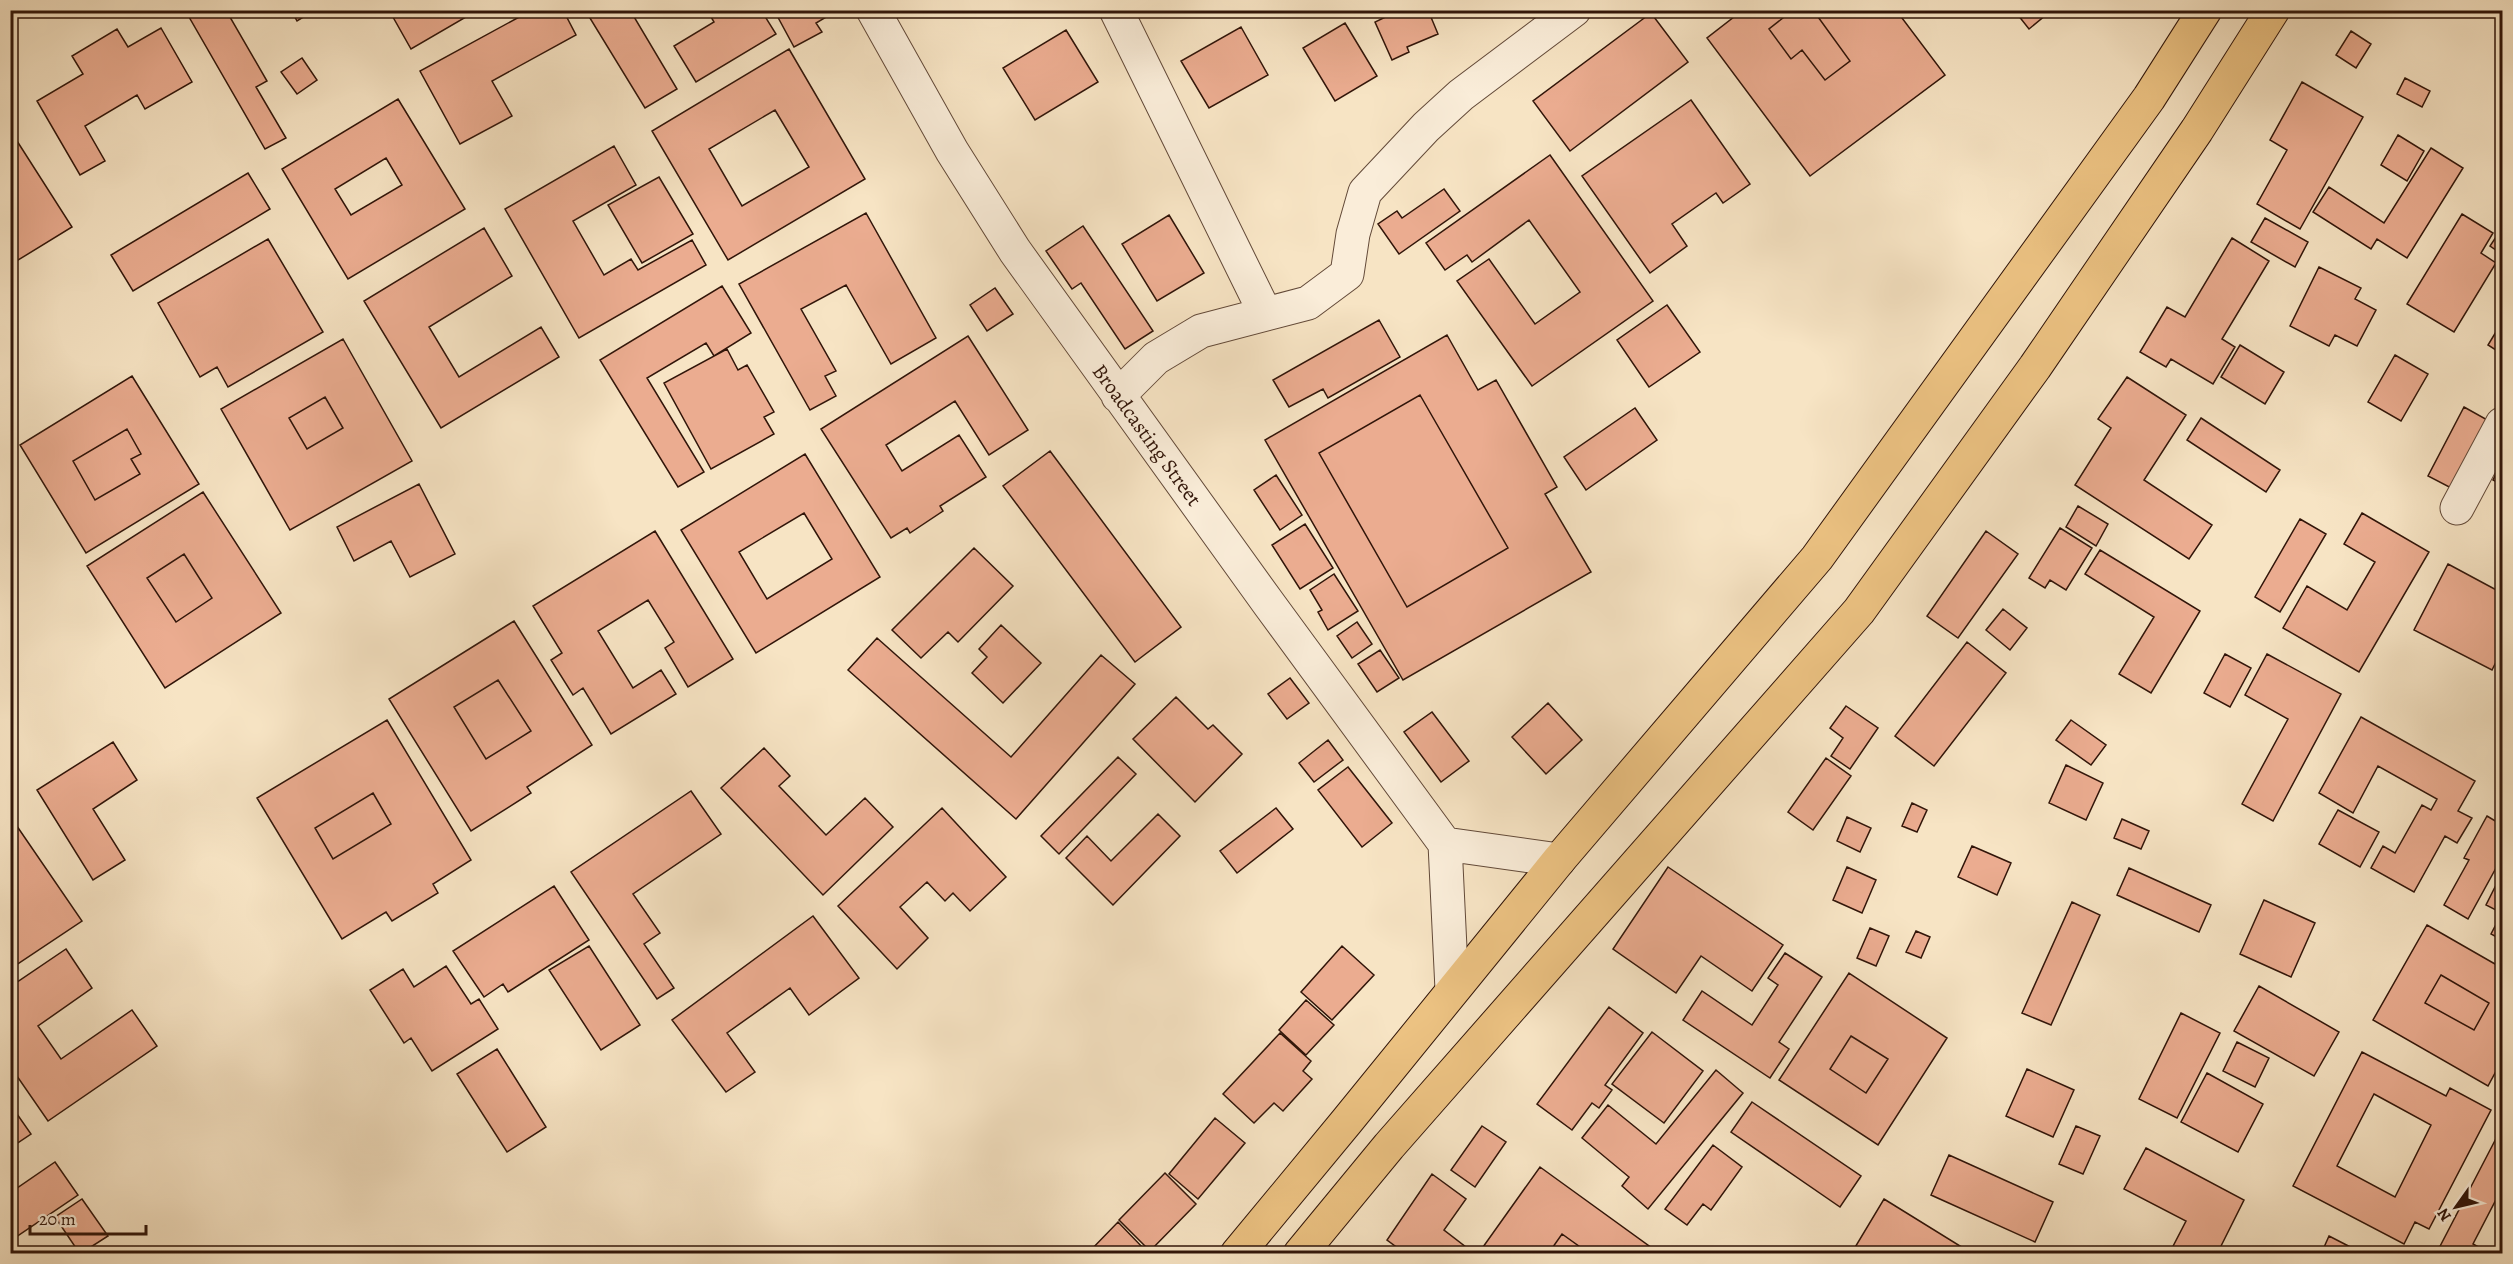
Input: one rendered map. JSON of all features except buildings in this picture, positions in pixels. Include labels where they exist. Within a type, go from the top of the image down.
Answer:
[{"type":"highway","points":[[1237,1254],[1559,860],[1817,558],[2149,98],[2205,10]]},
{"type":"highway","points":[[1300,1254],[1397,1137],[1858,611],[2035,367],[2197,130],[2273,10]]},
{"type":"street","name":"Broadcasting Street","points":[[873,10],[952,151],[996,221],[1118,396],[1445,844]]},
{"type":"street","points":[[1116,10],[1265,313]]},
{"type":"street","points":[[1118,396],[1156,358],[1202,332],[1308,303],[1347,274],[1353,234],[1365,192],[1426,127],[1461,95],[1574,10]]},
{"type":"street","points":[[2457,508],[2502,424]]},
{"type":"street","points":[[1452,990],[1445,844],[1559,860]]}]
